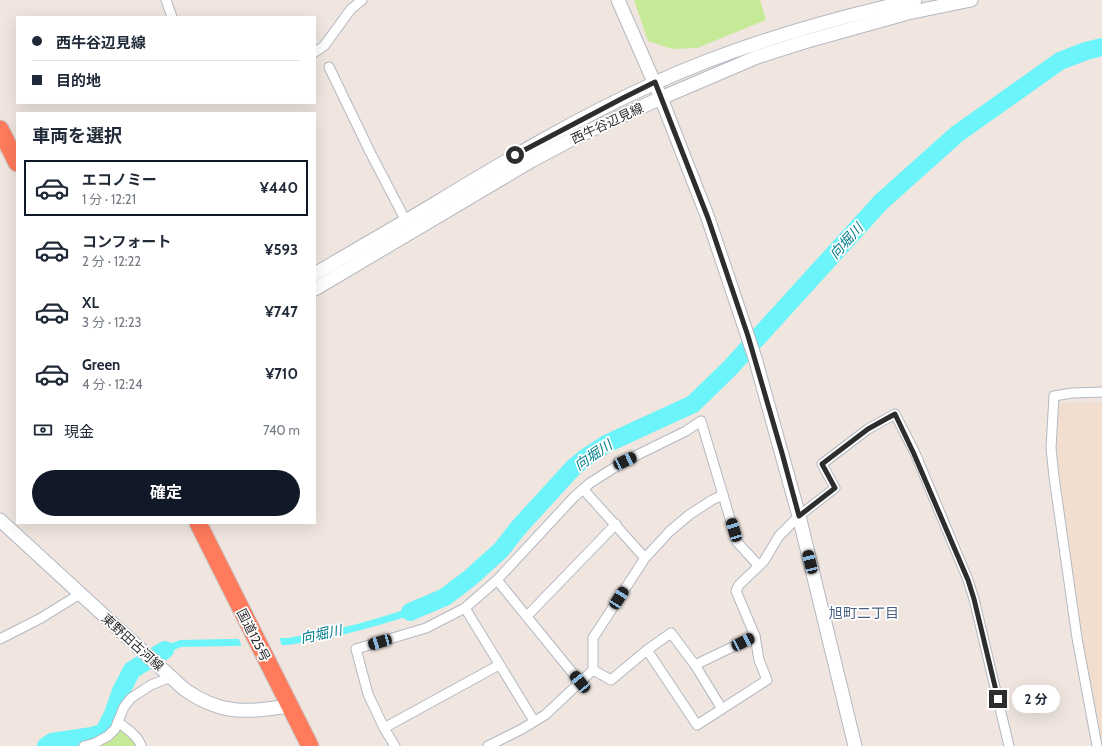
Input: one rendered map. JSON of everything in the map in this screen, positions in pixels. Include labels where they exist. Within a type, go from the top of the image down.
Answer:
[{"type":"highway","points":[[0,129],[16,161]]},
{"type":"highway","name":"国道125号","points":[[198,524],[310,746]]},
{"type":"street","points":[[166,0],[172,16]]},
{"type":"street","points":[[316,51],[324,46],[351,9],[362,0]]},
{"type":"street","points":[[618,0],[655,82],[708,218],[755,358],[799,516],[855,746]]},
{"type":"street","name":"西牛谷辺見線","points":[[316,288],[528,147],[655,82],[708,61],[802,28],[915,0]]},
{"type":"street","name":"西牛谷辺見線","points":[[316,273],[578,136],[661,98],[757,57],[843,31],[908,14],[971,0]]},
{"type":"street","points":[[329,67],[370,152],[409,226]]},
{"type":"street","points":[[1097,746],[1077,638],[1058,513],[1051,448],[1054,396],[1072,393],[1102,392]]},
{"type":"street","points":[[647,650],[697,725],[767,680],[759,660],[755,636],[736,591],[739,585],[764,561],[779,536],[799,516],[835,488],[822,464],[868,429],[895,414],[914,454],[968,580],[974,599],[1009,746]]},
{"type":"street","points":[[395,746],[384,728],[368,694],[356,649],[426,628],[465,608],[497,580],[583,489],[603,474],[625,461],[679,434],[701,421],[737,542],[759,566]]},
{"type":"street","points":[[583,489],[645,558]]},
{"type":"street","points":[[488,746],[522,730],[545,715],[593,670],[593,638],[645,558],[670,531],[689,515],[712,500],[724,495]]},
{"type":"street","name":"東野田古河線","points":[[0,520],[193,696],[214,707],[230,710],[244,711],[290,706]]},
{"type":"street","points":[[527,616],[616,524]]},
{"type":"street","points":[[497,580],[580,682]]},
{"type":"street","points":[[0,639],[41,618],[80,594]]},
{"type":"street","points":[[465,608],[534,721]]},
{"type":"street","points":[[593,670],[611,680],[647,650],[671,633],[695,665],[722,709]]},
{"type":"street","points":[[695,665],[755,636]]},
{"type":"street","points":[[384,728],[499,665]]},
{"type":"street","points":[[84,746],[95,743],[108,736],[115,729],[124,706],[131,698],[168,674]]},
{"type":"street","points":[[118,722],[137,738],[141,746]]},
{"type":"shaded area","points":[[1102,402],[1102,746],[1098,746],[1072,595],[1055,463],[1060,403]]},
{"type":"green space","points":[[634,0],[760,0],[766,20],[697,48],[672,49],[648,41]]},
{"type":"green space","points":[[120,728],[137,744],[137,746],[98,746]]},
{"type":"water","points":[[431,600],[434,607],[380,625],[325,638],[288,645],[181,647],[164,654],[147,664],[143,659],[161,647],[180,640],[287,638],[324,632],[360,623],[396,613]]},
{"type":"pier","points":[[279,636],[282,647],[242,647],[238,637]]},
{"type":"pier","points":[[156,648],[165,656],[147,665],[142,658]]},
{"type":"waterway","name":"向堀川","points":[[410,612],[445,597],[470,578],[501,550],[519,527],[573,468],[585,458],[606,444],[693,404],[730,368],[881,202],[957,134],[1060,61],[1086,51],[1102,47]]},
{"type":"waterway","name":"向堀川","points":[[46,746],[52,742],[92,736],[104,732],[113,714],[121,691],[132,670],[165,650]]},
{"type":"district","name":"旭町二丁目","points":[[864,613]]},
{"type":"route","points":[[515,155],[655,82],[708,218],[748,336],[799,516],[835,488],[822,464],[868,429],[895,414],[914,454],[968,580],[998,699]]}]
